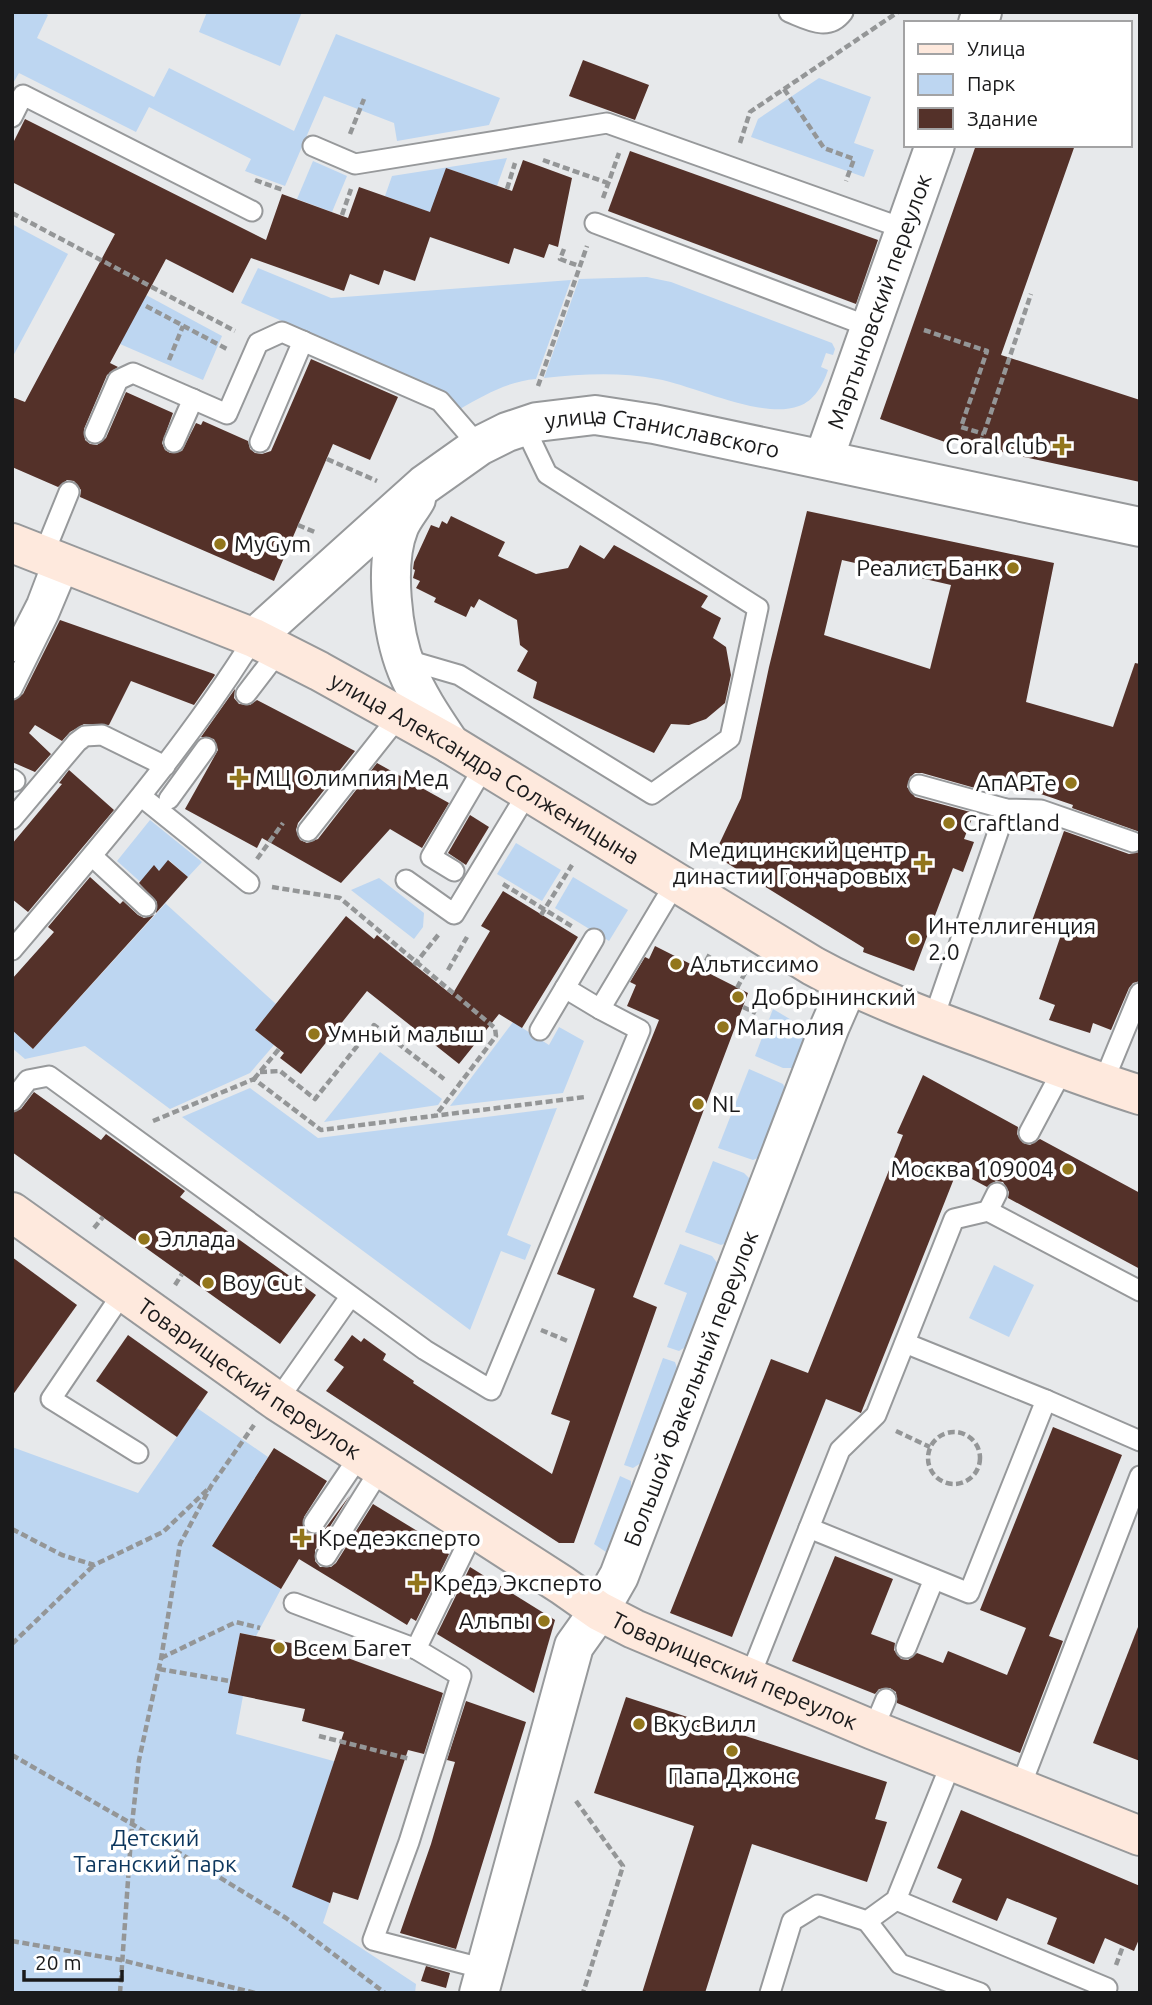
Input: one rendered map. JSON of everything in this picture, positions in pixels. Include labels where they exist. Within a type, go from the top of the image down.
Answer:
[{"type":"street","name":"Мартыновский переулок","points":[[824,458],[933,147]]},
{"type":"street","name":"улица Станиславского","points":[[266,644],[424,485],[479,446],[507,432],[537,422],[595,415],[654,424],[1140,527]]},
{"type":"street","points":[[424,485],[399,526],[390,565],[391,594],[404,659],[423,704],[450,744]]},
{"type":"street","name":"улица Александра Солженицына","points":[[44,556],[266,644],[450,744],[848,985],[1063,1069],[1140,1095]]},
{"type":"street","name":"Большой Факельный переулок","points":[[482,1981],[574,1646],[599,1611],[619,1576],[848,985]]},
{"type":"street","name":"Товарищеский переулок","points":[[12,1212],[124,1292],[267,1410],[370,1462],[599,1611],[749,1679],[879,1714],[951,1761],[1140,1836]]},
{"type":"lane","points":[[789,12],[826,24],[833,23],[843,12]]},
{"type":"lane","points":[[12,117],[23,95],[253,211]]},
{"type":"lane","points":[[313,146],[355,164],[607,123],[905,229]]},
{"type":"lane","points":[[595,223],[870,327]]},
{"type":"lane","points":[[95,433],[118,380],[134,373],[227,414],[258,343],[282,332],[440,401],[479,446]]},
{"type":"lane","points":[[260,442],[303,341]]},
{"type":"lane","points":[[174,442],[192,399]]},
{"type":"lane","points":[[404,659],[459,676],[652,794],[730,737],[758,608],[547,474],[524,426]]},
{"type":"lane","points":[[12,652],[37,603],[44,556],[69,492]]},
{"type":"lane","points":[[12,690],[48,616],[44,556]]},
{"type":"lane","points":[[246,695],[266,644]]},
{"type":"lane","points":[[12,950],[142,797],[226,682],[266,644]]},
{"type":"lane","points":[[308,831],[399,716]]},
{"type":"lane","points":[[12,819],[85,736],[102,735],[164,766]]},
{"type":"lane","points":[[169,799],[206,748]]},
{"type":"lane","points":[[454,871],[431,856],[485,765]]},
{"type":"lane","points":[[919,785],[1006,809],[1041,810],[1133,842]]},
{"type":"lane","points":[[406,880],[454,914],[528,792]]},
{"type":"lane","points":[[142,797],[247,881]]},
{"type":"lane","points":[[933,1020],[1006,809]]},
{"type":"lane","points":[[92,856],[146,906]]},
{"type":"lane","points":[[600,1009],[676,882]]},
{"type":"lane","points":[[540,1030],[594,939]]},
{"type":"lane","points":[[12,1101],[28,1080],[49,1076],[350,1297],[425,1350],[491,1390],[640,1030],[565,988]]},
{"type":"lane","points":[[1103,1083],[1140,993]]},
{"type":"lane","points":[[1029,1133],[1063,1069]]},
{"type":"lane","points":[[988,1211],[997,1193]]},
{"type":"lane","points":[[749,1679],[840,1450],[876,1415],[954,1219],[988,1211],[1140,1291]]},
{"type":"lane","points":[[124,1292],[51,1399],[138,1453]]},
{"type":"lane","points":[[267,1410],[350,1297]]},
{"type":"lane","points":[[905,1343],[1140,1441]]},
{"type":"lane","points":[[809,1528],[969,1593],[1046,1400]]},
{"type":"lane","points":[[314,1523],[370,1462]]},
{"type":"lane","points":[[326,1556],[370,1462]]},
{"type":"lane","points":[[1020,1788],[1140,1476]]},
{"type":"lane","points":[[416,1649],[475,1528]]},
{"type":"lane","points":[[906,1648],[934,1579]]},
{"type":"lane","points":[[294,1603],[416,1649],[461,1676],[408,1842],[373,1940],[482,1981]]},
{"type":"lane","points":[[867,1921],[896,1900],[951,1761]]},
{"type":"lane","points":[[896,1900],[1107,1988],[1105,1993]]},
{"type":"lane","points":[[770,1993],[792,1921],[818,1905],[867,1921],[900,1964],[980,1993]]},
{"type":"path","points":[[731,167],[750,112],[898,12]]},
{"type":"path","points":[[784,89],[824,148],[854,159],[837,205]]},
{"type":"path","points":[[540,159],[607,186],[627,130]]},
{"type":"path","points":[[258,181],[283,190]]},
{"type":"path","points":[[342,215],[353,182]]},
{"type":"path","points":[[12,213],[258,343]]},
{"type":"path","points":[[564,249],[560,259],[579,266]]},
{"type":"path","points":[[537,387],[575,279]]},
{"type":"path","points":[[977,454],[1031,293]]},
{"type":"path","points":[[146,306],[249,362]]},
{"type":"path","points":[[923,330],[987,351],[961,427],[984,434]]},
{"type":"path","points":[[327,459],[380,483]]},
{"type":"path","points":[[298,525],[318,534]]},
{"type":"path","points":[[286,818],[247,881],[340,898],[415,964],[495,1028],[496,1036],[435,1116]]},
{"type":"path","points":[[541,915],[572,865]]},
{"type":"path","points":[[500,882],[594,939]]},
{"type":"path","points":[[448,970],[474,926]]},
{"type":"path","points":[[415,964],[436,937]]},
{"type":"path","points":[[701,970],[711,952]]},
{"type":"path","points":[[737,988],[745,973]]},
{"type":"path","points":[[743,1007],[756,1013]]},
{"type":"path","points":[[260,1072],[280,1071],[315,1099],[374,1025],[444,1079]]},
{"type":"path","points":[[126,1132],[254,1079],[279,1049]]},
{"type":"path","points":[[254,1079],[321,1130],[613,1093]]},
{"type":"path","points":[[92,1232],[103,1217]]},
{"type":"path","points":[[120,1993],[139,1760],[161,1659],[180,1544],[211,1486],[267,1410]]},
{"type":"path","points":[[876,1415],[898,1433],[930,1447]]},
{"type":"path","points":[[948,1432],[968,1436],[980,1452],[980,1463],[970,1480],[949,1485],[932,1474],[928,1464],[930,1447],[938,1437],[948,1432]]},
{"type":"path","points":[[12,1644],[94,1566],[163,1532],[211,1486]]},
{"type":"path","points":[[12,1529],[62,1555],[94,1566]]},
{"type":"path","points":[[161,1659],[236,1622],[260,1628]]},
{"type":"path","points":[[159,1669],[230,1681]]},
{"type":"path","points":[[319,1737],[433,1764]]},
{"type":"path","points":[[12,1755],[286,1918],[385,1993]]},
{"type":"path","points":[[576,1801],[623,1866],[583,1993]]},
{"type":"path","points":[[12,1941],[121,1960],[255,1993]]},
{"type":"green space","points":[[12,12],[43,12],[48,15],[37,38],[154,97],[169,68],[294,131],[336,34],[500,98],[489,125],[397,141],[394,123],[324,96],[285,186],[245,171],[251,159],[149,107],[136,132],[19,73],[12,85]]},
{"type":"green space","points":[[207,12],[302,12],[280,66],[199,32]]},
{"type":"green space","points":[[819,78],[871,97],[854,143],[874,150],[864,177],[751,137],[758,119]]},
{"type":"green space","points":[[507,158],[497,186],[446,168],[438,215],[385,196],[392,176]]},
{"type":"green space","points":[[313,161],[347,176],[332,212],[297,199]]},
{"type":"green space","points":[[12,224],[68,254],[12,358]]},
{"type":"green space","points":[[258,268],[331,298],[571,280],[536,379],[506,386],[460,409],[446,393],[241,303]]},
{"type":"green space","points":[[647,277],[671,282],[832,343],[835,349],[833,355],[826,353],[821,367],[828,370],[821,387],[799,406],[767,409],[657,379],[629,375],[544,378],[579,279]]},
{"type":"green space","points":[[146,295],[222,336],[203,380],[120,344]]},
{"type":"green space","points":[[150,820],[202,862],[188,877],[169,860],[159,871],[154,866],[146,875],[170,897],[165,903],[276,1004],[255,1030],[274,1045],[250,1073],[170,1109],[85,1046],[25,1059],[12,1048],[12,1030],[33,1049],[165,904],[117,861]]},
{"type":"green space","points":[[516,843],[561,870],[542,901],[497,874]]},
{"type":"green space","points":[[573,877],[628,910],[609,941],[555,908]]},
{"type":"green space","points":[[379,878],[424,913],[423,927],[414,939],[351,890]]},
{"type":"green space","points":[[773,1009],[810,1031],[796,1065],[792,1068],[783,1068],[755,1056]]},
{"type":"green space","points":[[513,1022],[549,1045],[559,1027],[584,1041],[563,1093],[450,1106]]},
{"type":"green space","points":[[380,1052],[442,1099],[438,1105],[324,1122]]},
{"type":"green space","points":[[749,1069],[783,1084],[786,1091],[760,1157],[753,1160],[718,1148]]},
{"type":"green space","points":[[250,1088],[318,1138],[557,1108],[507,1235],[531,1245],[525,1260],[501,1251],[470,1330],[182,1117]]},
{"type":"green space","points":[[713,1161],[744,1173],[751,1180],[726,1243],[721,1245],[685,1232]]},
{"type":"green space","points":[[680,1244],[712,1256],[718,1264],[687,1346],[679,1351],[667,1347],[687,1293],[664,1284]]},
{"type":"green space","points":[[994,1265],[1034,1285],[1009,1337],[969,1318]]},
{"type":"green space","points":[[663,1358],[675,1362],[678,1371],[641,1463],[633,1468],[624,1465]]},
{"type":"green space","name":"Детский Таганский парк","points":[[197,1408],[268,1457],[212,1546],[281,1589],[256,1636],[240,1633],[228,1692],[243,1696],[236,1734],[373,1772],[323,1923],[416,1984],[415,1993],[12,1993],[12,1447],[138,1493]]},
{"type":"green space","points":[[620,1476],[631,1481],[631,1488],[606,1552],[594,1544]]},
{"type":"building","points":[[583,60],[649,85],[635,120],[569,96]]},
{"type":"building","points":[[25,119],[266,240],[282,194],[348,218],[359,187],[430,212],[446,168],[512,191],[523,160],[572,178],[558,247],[549,244],[544,258],[514,248],[509,264],[430,237],[415,281],[384,270],[379,285],[350,274],[344,291],[251,258],[233,293],[166,259],[110,363],[118,367],[107,375],[84,429],[85,440],[90,444],[97,445],[106,438],[126,392],[173,413],[162,443],[170,453],[182,451],[196,423],[201,425],[203,421],[248,441],[250,449],[255,453],[271,451],[311,359],[398,397],[370,460],[333,444],[274,581],[80,497],[81,490],[74,481],[67,480],[58,487],[12,467],[12,397],[25,402],[115,234],[12,182],[12,145]]},
{"type":"building","points":[[975,147],[1074,147],[1001,355],[1140,400],[1140,482],[946,440],[945,442],[880,419]]},
{"type":"building","points":[[630,151],[878,240],[856,304],[608,211]]},
{"type":"building","points":[[807,511],[1054,563],[1026,702],[1113,727],[1135,663],[1140,664],[1140,832],[1072,808],[1073,805],[988,776],[982,790],[915,773],[910,777],[907,787],[915,797],[974,813],[964,839],[974,842],[963,872],[953,868],[914,971],[863,952],[864,948],[714,855],[741,798]],"holes":[[[842,560],[951,585],[930,669],[824,635]]]},
{"type":"building","points":[[451,516],[505,542],[498,556],[536,574],[568,568],[580,545],[604,559],[614,545],[708,596],[701,607],[721,618],[713,638],[726,647],[731,675],[725,703],[706,719],[689,725],[671,724],[654,753],[533,698],[537,682],[517,671],[528,651],[520,645],[517,620],[479,599],[474,608],[471,606],[466,617],[434,602],[436,598],[416,588],[420,581],[413,578],[414,562],[431,525],[439,528],[442,521],[447,524]]},
{"type":"building","points":[[60,620],[215,675],[194,705],[131,681],[109,725],[84,724],[70,732],[62,741],[35,725],[29,733],[51,754],[35,772],[12,762],[12,701],[23,694]]},
{"type":"building","points":[[235,689],[234,698],[239,704],[250,705],[257,700],[355,751],[298,823],[296,830],[300,840],[307,843],[318,839],[377,763],[449,803],[422,848],[390,829],[341,883],[262,838],[257,848],[185,809],[218,750],[214,739],[201,737]]},
{"type":"building","points":[[69,770],[114,810],[28,912],[12,899],[12,844],[62,784],[59,783]]},
{"type":"building","points":[[470,815],[489,827],[466,865],[448,853]]},
{"type":"building","points":[[1064,831],[1129,854],[1140,852],[1140,981],[1129,988],[1111,1030],[1093,1023],[1090,1033],[1049,1020],[1055,1005],[1039,999],[1062,932],[1032,921]]},
{"type":"building","points":[[168,860],[188,877],[156,913],[157,902],[139,883],[154,865],[159,871]]},
{"type":"building","points":[[90,877],[120,904],[123,901],[138,915],[144,918],[154,915],[33,1049],[12,1030],[12,979],[54,932],[48,927]]},
{"type":"building","points":[[503,891],[578,937],[522,1028],[499,1014],[459,1064],[367,991],[301,1074],[280,1058],[284,1053],[255,1030],[346,916],[374,939],[377,935],[452,995],[490,931],[481,926]]},
{"type":"building","points":[[655,946],[748,993],[633,1297],[657,1307],[574,1543],[559,1543],[326,1391],[344,1367],[334,1360],[352,1335],[361,1342],[364,1338],[386,1354],[383,1360],[414,1381],[413,1383],[552,1474],[570,1421],[551,1414],[595,1289],[557,1274],[659,1020],[627,1006],[636,985],[630,982],[645,957],[649,959]]},
{"type":"building","points":[[923,1075],[1018,1127],[1017,1134],[1023,1143],[1030,1145],[1040,1139],[1140,1193],[1140,1269],[1008,1198],[1009,1192],[1003,1182],[996,1181],[987,1187],[957,1171],[861,1413],[826,1399],[732,1637],[670,1613],[771,1359],[808,1373],[903,1135],[897,1133]]},
{"type":"building","points":[[34,1092],[101,1140],[106,1134],[185,1191],[180,1197],[316,1295],[280,1344],[12,1152],[12,1113],[21,1109]]},
{"type":"building","points":[[12,1257],[77,1305],[12,1396]]},
{"type":"building","points":[[128,1335],[208,1392],[177,1437],[96,1381]]},
{"type":"building","points":[[1053,1427],[1122,1455],[1049,1636],[1063,1641],[1020,1753],[897,1703],[896,1692],[890,1688],[879,1689],[875,1694],[792,1661],[835,1556],[893,1579],[871,1634],[895,1643],[894,1650],[901,1659],[908,1660],[917,1653],[943,1663],[948,1651],[1007,1675],[1026,1628],[980,1610]]},
{"type":"building","points":[[274,1448],[327,1481],[304,1517],[303,1528],[308,1533],[319,1534],[324,1530],[350,1495],[315,1550],[315,1561],[320,1567],[331,1567],[336,1563],[373,1504],[437,1543],[435,1546],[449,1554],[416,1621],[411,1618],[407,1625],[299,1559],[281,1589],[212,1546]]},
{"type":"building","points":[[470,1567],[555,1620],[534,1693],[437,1634]]},
{"type":"building","points":[[1140,1627],[1140,1761],[1093,1743]]},
{"type":"building","points":[[240,1633],[326,1650],[443,1693],[424,1754],[408,1750],[358,1900],[333,1892],[330,1903],[292,1887],[344,1732],[302,1721],[305,1709],[228,1693]]},
{"type":"building","points":[[626,1697],[887,1782],[875,1819],[887,1822],[867,1882],[752,1844],[705,1993],[642,1993],[694,1826],[594,1793]]},
{"type":"building","points":[[466,1701],[526,1722],[456,1949],[400,1933],[431,1844],[455,1762],[447,1760]]},
{"type":"building","points":[[961,1810],[1140,1886],[1140,1937],[1134,1951],[1105,1938],[1094,1964],[1047,1944],[1057,1918],[1007,1898],[997,1921],[952,1902],[962,1879],[937,1868]]},
{"type":"building","points":[[426,1966],[450,1973],[446,1988],[421,1981]]},
{"type":"place","name":"Coral club","points":[[1062,446]]},
{"type":"place","name":"MyGym","points":[[220,544]]},
{"type":"place","name":"Реалист Банк","points":[[1013,568]]},
{"type":"place","name":"МЦ Олимпия Мед","points":[[239,778]]},
{"type":"place","name":"АпАРТе","points":[[1071,783]]},
{"type":"place","name":"Craftland","points":[[949,823]]},
{"type":"place","name":"Медицинский центр династии Гончаровых","points":[[923,863]]},
{"type":"place","name":"Интеллигенция 2.0","points":[[914,939]]},
{"type":"place","name":"Альтиссимо","points":[[676,964]]},
{"type":"place","name":"Добрынинский","points":[[738,997]]},
{"type":"place","name":"Магнолия","points":[[723,1027]]},
{"type":"place","name":"Умный малыш","points":[[314,1034]]},
{"type":"place","name":"NL","points":[[698,1104]]},
{"type":"place","name":"Москва 109004","points":[[1068,1169]]},
{"type":"place","name":"Эллада","points":[[144,1239]]},
{"type":"place","name":"Boy Cut","points":[[208,1283]]},
{"type":"place","name":"Кредеэксперто","points":[[302,1538]]},
{"type":"place","name":"Кредэ Эксперто","points":[[417,1583]]},
{"type":"place","name":"Альпы","points":[[544,1621]]},
{"type":"place","name":"Всем Багет","points":[[279,1648]]},
{"type":"place","name":"ВкусВилл","points":[[639,1724]]},
{"type":"place","name":"Папа Джонс","points":[[732,1751]]}]
